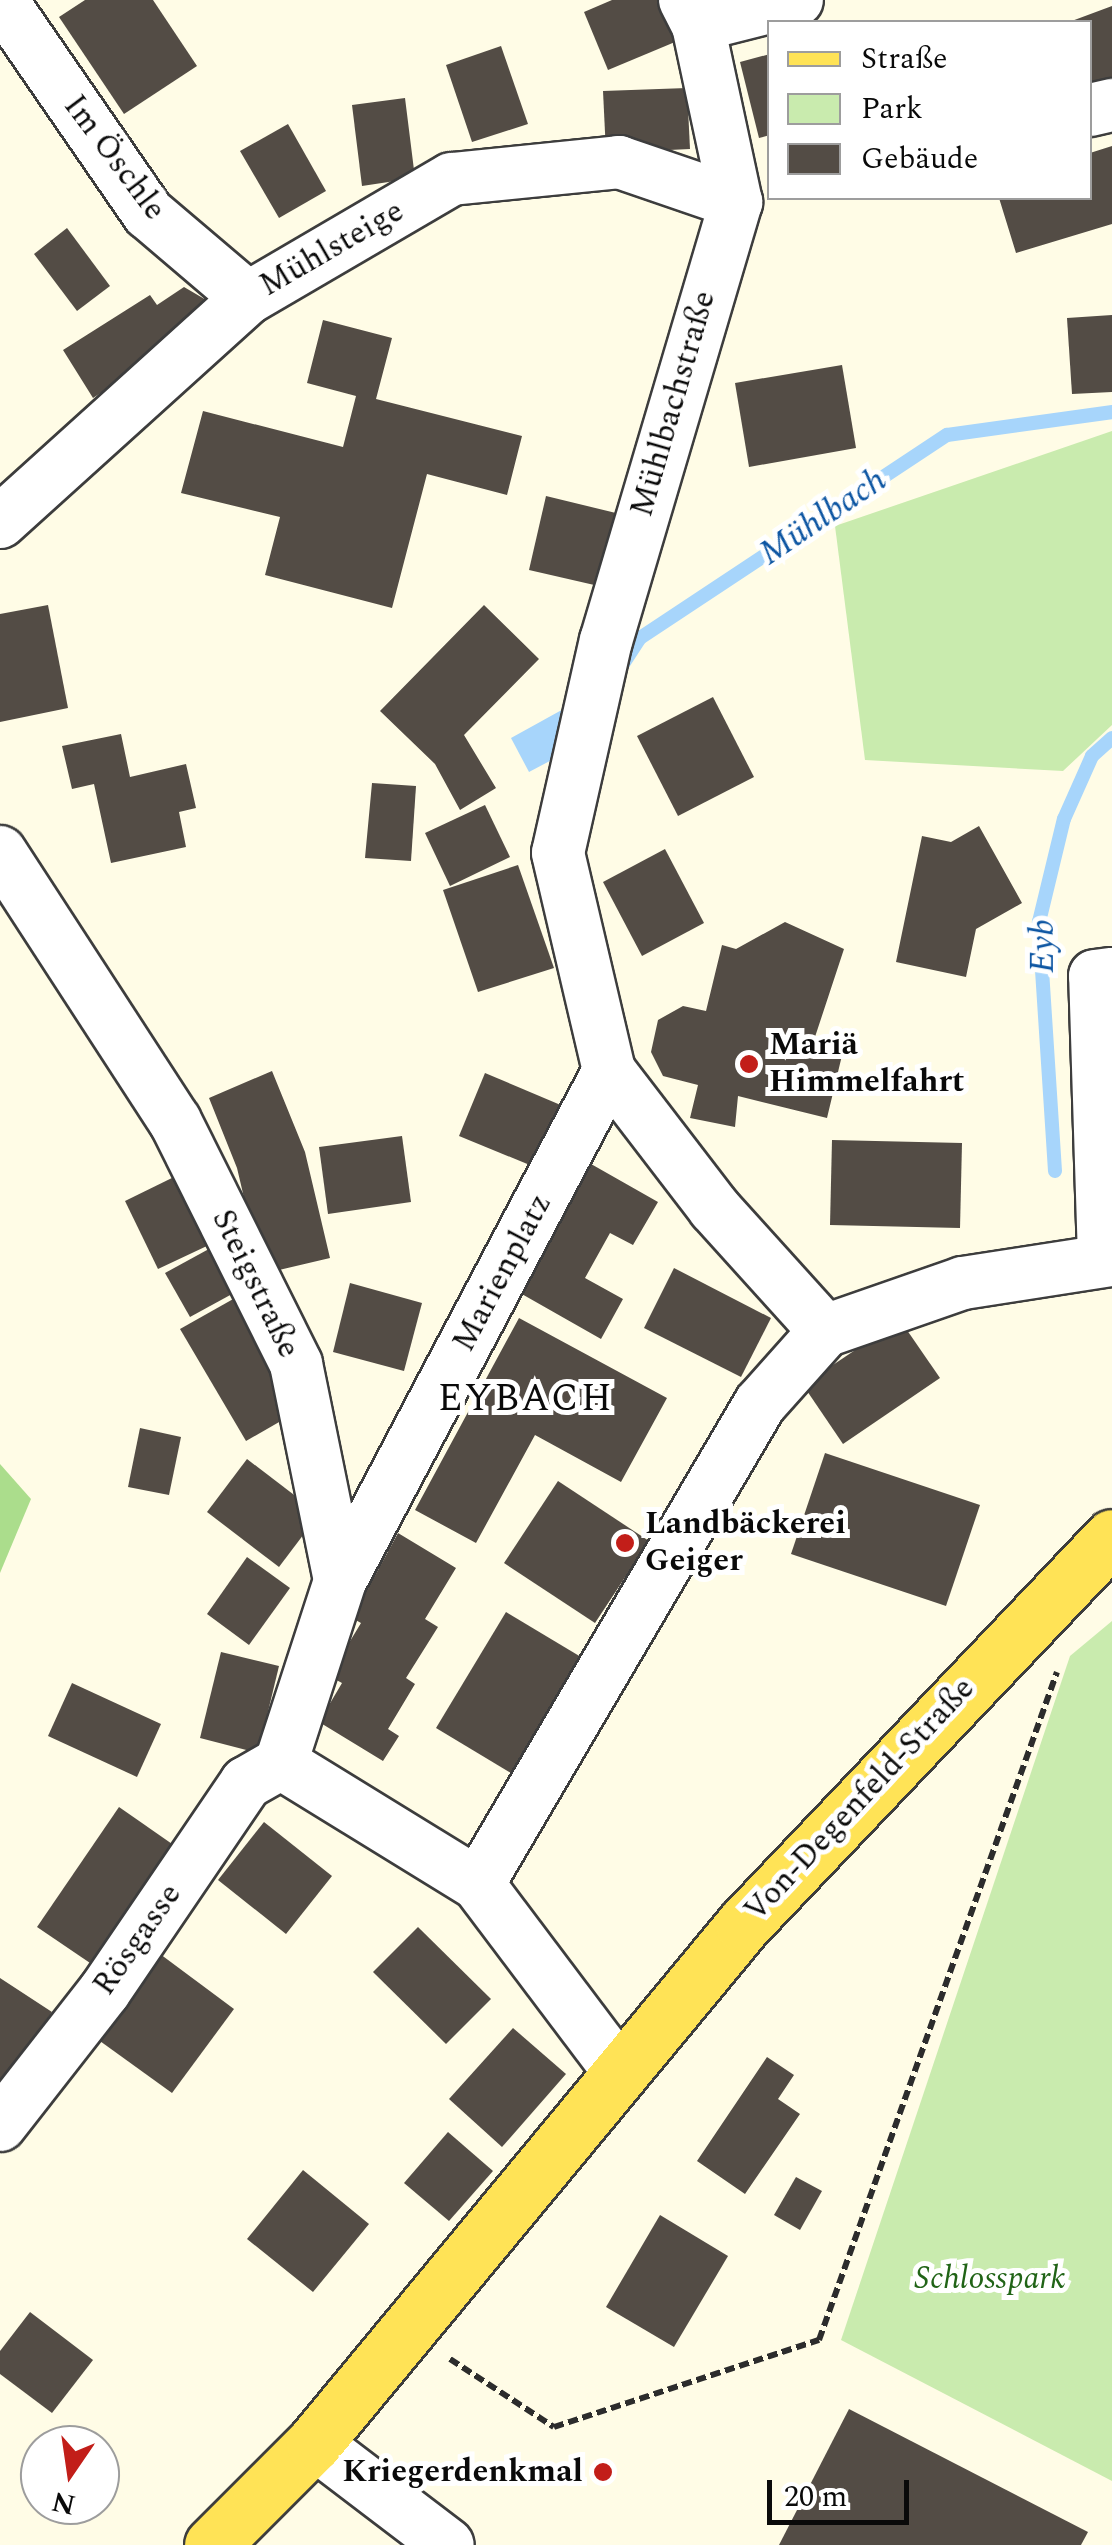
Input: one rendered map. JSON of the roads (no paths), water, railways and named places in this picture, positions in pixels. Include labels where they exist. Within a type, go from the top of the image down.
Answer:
[{"type":"main road","name":"Von-Degenfeld-Straße","points":[[212,2545],[314,2444],[770,1895],[1112,1537]]},
{"type":"street","name":"Im Öschle","points":[[1,0],[148,213],[248,298]]},
{"type":"street","points":[[753,197],[692,12],[796,0]]},
{"type":"street","name":"Mühlsteige","points":[[0,522],[248,298],[452,178],[619,162],[753,197]]},
{"type":"street","name":"Mühlbachstraße","points":[[610,1071],[558,854],[606,640],[753,197]]},
{"type":"street","name":"Steigstraße","points":[[0,852],[175,1122],[296,1364],[340,1581],[282,1763]]},
{"type":"street","points":[[478,1884],[760,1404],[825,1331],[963,1283],[1108,1259],[1094,976],[1112,974]]},
{"type":"street","points":[[610,1071],[714,1208],[825,1331]]},
{"type":"street","name":"Marienplatz","points":[[340,1581],[610,1071]]},
{"type":"street","points":[[282,1763],[478,1884],[621,2074]]},
{"type":"street","name":"Rösgasse","points":[[0,2126],[104,1992],[246,1783],[282,1763]]},
{"type":"street","points":[[314,2444],[448,2545]]},
{"type":"water","points":[[578,701],[597,736],[529,772],[511,738]]},
{"type":"waterway","name":"Mühlbach","points":[[621,667],[640,638],[947,435],[1112,412]]},
{"type":"waterway","name":"Eyb","points":[[1055,1171],[1039,922],[1064,819],[1092,756],[1112,738]]},
{"type":"place","name":"Mariä Himmelfahrt","points":[[749,1064]]},
{"type":"place","name":"Landbäckerei Geiger","points":[[625,1543]]},
{"type":"place","name":"Kriegerdenkmal","points":[[603,2472]]},
{"type":"district","name":"EYBACH","points":[[526,1400]]},
{"type":"park label","name":"Schlosspark","points":[[990,2279]]}]
